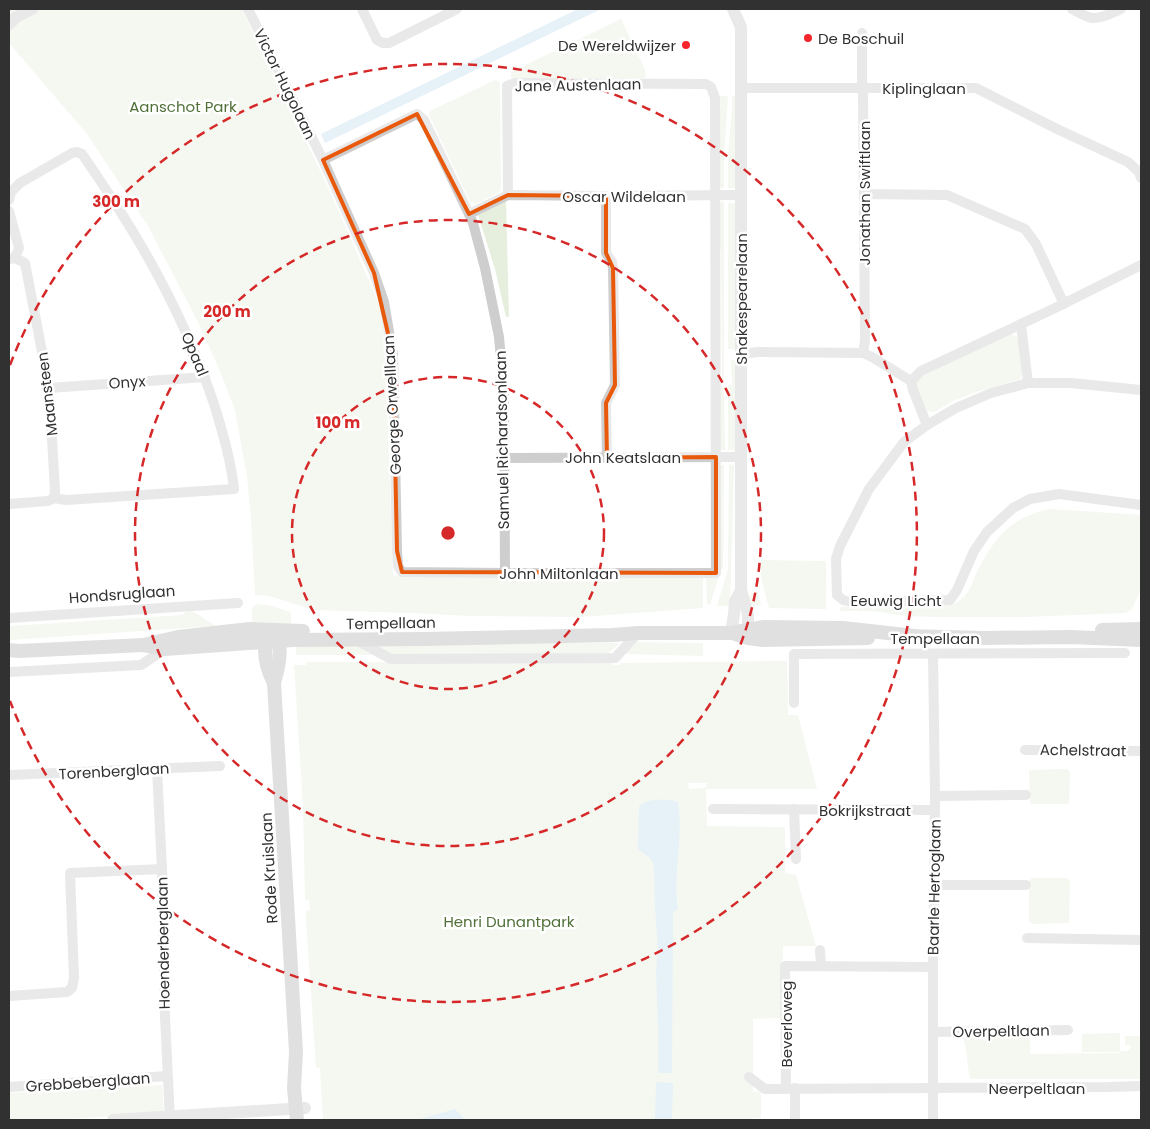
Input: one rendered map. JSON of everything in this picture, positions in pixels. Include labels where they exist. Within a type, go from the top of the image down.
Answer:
[{"type":"main road","points":[[12,652],[143,644],[178,637],[250,629],[272,638]]},
{"type":"main road","name":"Tempellaan","points":[[1070,637],[1101,630],[1141,629]]},
{"type":"main road","name":"Tempellaan","points":[[272,638],[421,630],[516,636]]},
{"type":"main road","name":"Tempellaan","points":[[272,638],[355,640],[731,632],[748,633],[763,640],[915,636],[984,638],[1070,637],[1141,640]]},
{"type":"main road","points":[[143,644],[165,649],[272,638]]},
{"type":"main road","name":"Rode Kruislaan","points":[[272,638],[266,658],[268,671],[274,683],[296,1052],[302,1087],[300,1114]]},
{"type":"street","points":[[9,24],[16,17],[32,9]]},
{"type":"street","name":"Victor Hugolaan","points":[[248,9],[323,160]]},
{"type":"street","points":[[362,9],[377,40],[389,43],[458,9]]},
{"type":"street","name":"Shakespearelaan","points":[[733,9],[741,27],[741,590],[748,615],[748,633]]},
{"type":"street","points":[[1072,9],[1094,18],[1109,15],[1121,9]]},
{"type":"street","name":"Jonathan Swiftlaan","points":[[862,34],[865,341],[863,353]]},
{"type":"street","name":"Jane Austenlaan","points":[[508,195],[507,86],[515,83],[706,84],[711,87]]},
{"type":"street","name":"Shakespearelaan","points":[[711,87],[715,98],[716,573]]},
{"type":"street","name":"Kiplinglaan","points":[[741,88],[976,88],[1128,162],[1139,172],[1141,178]]},
{"type":"street","name":"Samuel Richardsonlaan","points":[[323,160],[417,114],[424,120],[469,214],[485,268],[499,337],[504,393],[505,573]]},
{"type":"street","name":"Opaal","points":[[9,200],[11,192],[20,183],[72,153],[82,154],[120,210],[151,262],[177,314],[205,377],[221,428],[232,471],[234,489],[66,500],[54,498]]},
{"type":"street","name":"George Orwelllaan","points":[[323,160],[374,273],[384,302],[393,355],[397,551],[398,566],[402,572]]},
{"type":"street","points":[[864,194],[947,195],[1025,229],[1036,244],[1064,304]]},
{"type":"street","points":[[469,214],[508,195]]},
{"type":"street","name":"Oscar Wildelaan","points":[[508,195],[741,195]]},
{"type":"street","points":[[606,196],[606,253],[612,262],[614,278],[615,385],[606,403],[606,458]]},
{"type":"street","points":[[9,211],[20,248],[12,259]]},
{"type":"street","name":"Maansteen","points":[[12,259],[25,263],[49,388],[54,498]]},
{"type":"street","points":[[911,381],[921,370],[1021,325],[1141,265]]},
{"type":"street","points":[[1021,325],[1028,383]]},
{"type":"street","points":[[741,354],[758,352],[863,353],[911,381],[927,425]]},
{"type":"street","name":"Onyx","points":[[49,388],[205,377]]},
{"type":"street","name":"Eeuwig Licht","points":[[1141,390],[1071,382],[1028,383],[990,393],[956,408],[927,425],[904,442],[869,489],[840,546],[836,559],[836,595],[842,600],[851,602],[950,600],[957,590],[974,551],[987,532],[1014,508],[1030,499],[1059,494],[1141,505]]},
{"type":"street","name":"John Keatslaan","points":[[504,458],[741,457]]},
{"type":"street","points":[[9,504],[48,501],[54,498]]},
{"type":"street","name":"John Miltonlaan","points":[[402,572],[716,573]]},
{"type":"street","name":"Shakespearelaan","points":[[731,632],[735,602],[741,590]]},
{"type":"street","name":"Hondsruglaan","points":[[9,618],[238,603]]},
{"type":"street","points":[[355,640],[391,659],[615,658],[638,633]]},
{"type":"street","points":[[9,672],[141,665],[165,649]]},
{"type":"street","name":"Tempellaan","points":[[794,703],[794,654],[1125,653]]},
{"type":"street","name":"Baarle Hertoglaan","points":[[932,654],[936,796],[933,1120]]},
{"type":"street","name":"Achelstraat","points":[[1025,750],[1141,751]]},
{"type":"street","name":"Torenberglaan","points":[[9,776],[220,766]]},
{"type":"street","name":"Hoenderberglaan","points":[[157,769],[162,869],[164,1007],[170,1118]]},
{"type":"street","points":[[936,796],[1026,796]]},
{"type":"street","name":"Bokrijkstraat","points":[[713,809],[935,810]]},
{"type":"street","points":[[794,809],[796,859]]},
{"type":"street","points":[[9,996],[67,992],[72,988],[74,978],[70,873],[162,869]]},
{"type":"street","points":[[934,885],[1026,885]]},
{"type":"street","points":[[1027,938],[1141,940]]},
{"type":"street","points":[[820,950],[820,966]]},
{"type":"street","name":"Beverloweg","points":[[795,1120],[791,1088],[786,966],[933,967]]},
{"type":"street","name":"Overpeltlaan","points":[[934,1032],[1068,1030]]},
{"type":"street","name":"Grebbeberglaan","points":[[9,1087],[167,1076]]},
{"type":"street","name":"Beverloweg","points":[[749,1077],[765,1089],[933,1087]]},
{"type":"street","name":"Neerpeltlaan","points":[[933,1087],[1100,1088],[1141,1086]]},
{"type":"street","points":[[113,1120],[266,1111],[300,1114]]},
{"type":"highlighted area","points":[[417,114],[469,214],[508,195],[606,196],[606,253],[613,268],[615,385],[606,403],[607,458],[716,457],[716,573],[402,572],[397,551],[393,355],[374,273],[323,160]]},
{"type":"green space","name":"Aanschot Park","points":[[9,9],[242,9],[328,187],[384,315],[393,576],[703,576],[703,608],[580,617],[470,616],[314,610],[269,596],[255,595],[247,477],[235,410],[220,371],[198,322],[148,226],[87,134],[9,43]]},
{"type":"green space","points":[[621,19],[645,70],[646,78],[511,78],[511,72]]},
{"type":"green space","points":[[495,80],[500,83],[501,188],[499,192],[475,204],[470,201],[429,115],[430,111]]},
{"type":"green space","points":[[718,96],[728,96],[724,188],[721,188],[719,184]]},
{"type":"green space","points":[[732,96],[735,96],[735,188],[728,188],[728,153]]},
{"type":"green space","points":[[506,201],[509,317],[506,317],[495,269],[478,215]]},
{"type":"green space","points":[[719,202],[724,202],[724,381],[719,381],[722,376]]},
{"type":"green space","points":[[728,203],[735,203],[736,349],[728,349]]},
{"type":"green space","points":[[1010,333],[1019,338],[1023,372],[1020,379],[955,400],[934,412],[927,411],[914,387],[921,377]]},
{"type":"green space","points":[[731,360],[735,360],[735,450],[728,450],[728,385],[732,385]]},
{"type":"green space","points":[[719,386],[724,386],[725,450],[721,450],[719,447]]},
{"type":"green space","points":[[729,464],[734,466],[730,606],[717,606],[728,569]]},
{"type":"green space","points":[[721,465],[724,465],[723,569],[719,569],[719,468]]},
{"type":"green space","points":[[1051,509],[1141,515],[1141,589],[1132,609],[1126,613],[1024,617],[906,616],[873,611],[840,611],[841,607],[954,604],[968,592],[982,561],[1005,531],[1025,517]]},
{"type":"green space","points":[[761,560],[825,561],[826,609],[769,608],[761,578]]},
{"type":"green space","points":[[706,576],[719,576],[710,605],[707,604]]},
{"type":"green space","points":[[757,591],[761,605],[750,606],[749,598],[751,594]]},
{"type":"green space","points":[[256,604],[273,606],[289,612],[291,614],[291,626],[252,627],[252,608]]},
{"type":"green space","points":[[186,611],[194,612],[216,626],[9,640],[9,626],[183,615]]},
{"type":"green space","points":[[633,642],[703,643],[703,656],[624,654]]},
{"type":"green space","points":[[354,643],[371,655],[296,655],[296,644]]},
{"type":"green space","points":[[370,643],[620,643],[606,655],[394,656]]},
{"type":"green space","name":"Henri Dunantpark","points":[[787,661],[788,715],[798,715],[817,789],[706,789],[707,826],[785,827],[785,873],[796,875],[816,946],[783,946],[781,1018],[753,1019],[753,1092],[761,1091],[761,1118],[753,1118],[753,1120],[323,1120],[320,1068],[316,1067],[306,919],[306,911],[310,910],[309,900],[305,900],[303,804],[294,665],[306,665],[307,662],[613,663],[613,665],[620,665],[620,663]],"holes":[[[688,783],[707,783],[706,788],[689,789]]]},
{"type":"green space","points":[[1067,769],[1070,772],[1069,803],[1030,803],[1030,770]]},
{"type":"green space","points":[[1032,878],[1067,878],[1070,881],[1069,923],[1032,924],[1029,921],[1029,881]]},
{"type":"green space","points":[[1120,1033],[1120,1052],[1082,1052],[1082,1034]]},
{"type":"green space","points":[[1125,1036],[1141,1036],[1141,1079],[970,1079],[962,1037],[1029,1037],[1030,1054],[1120,1053],[1130,1049],[1130,1045],[1125,1045]]},
{"type":"green space","points":[[162,1085],[164,1112],[86,1118],[9,1120],[9,1093]]},
{"type":"water","points":[[578,9],[601,9],[325,143],[321,134]]},
{"type":"water","points":[[670,800],[678,803],[680,829],[676,883],[678,909],[673,912],[672,1073],[658,1073],[656,970],[658,951],[654,869],[649,857],[638,849],[639,807],[649,801]]},
{"type":"water","points":[[656,1082],[673,1083],[672,1120],[655,1120]]},
{"type":"water","points":[[455,1109],[465,1120],[417,1120]]},
{"type":"place","name":"De Boschuil","points":[[808,38]]},
{"type":"place","name":"De Wereldwijzer","points":[[686,45]]}]
